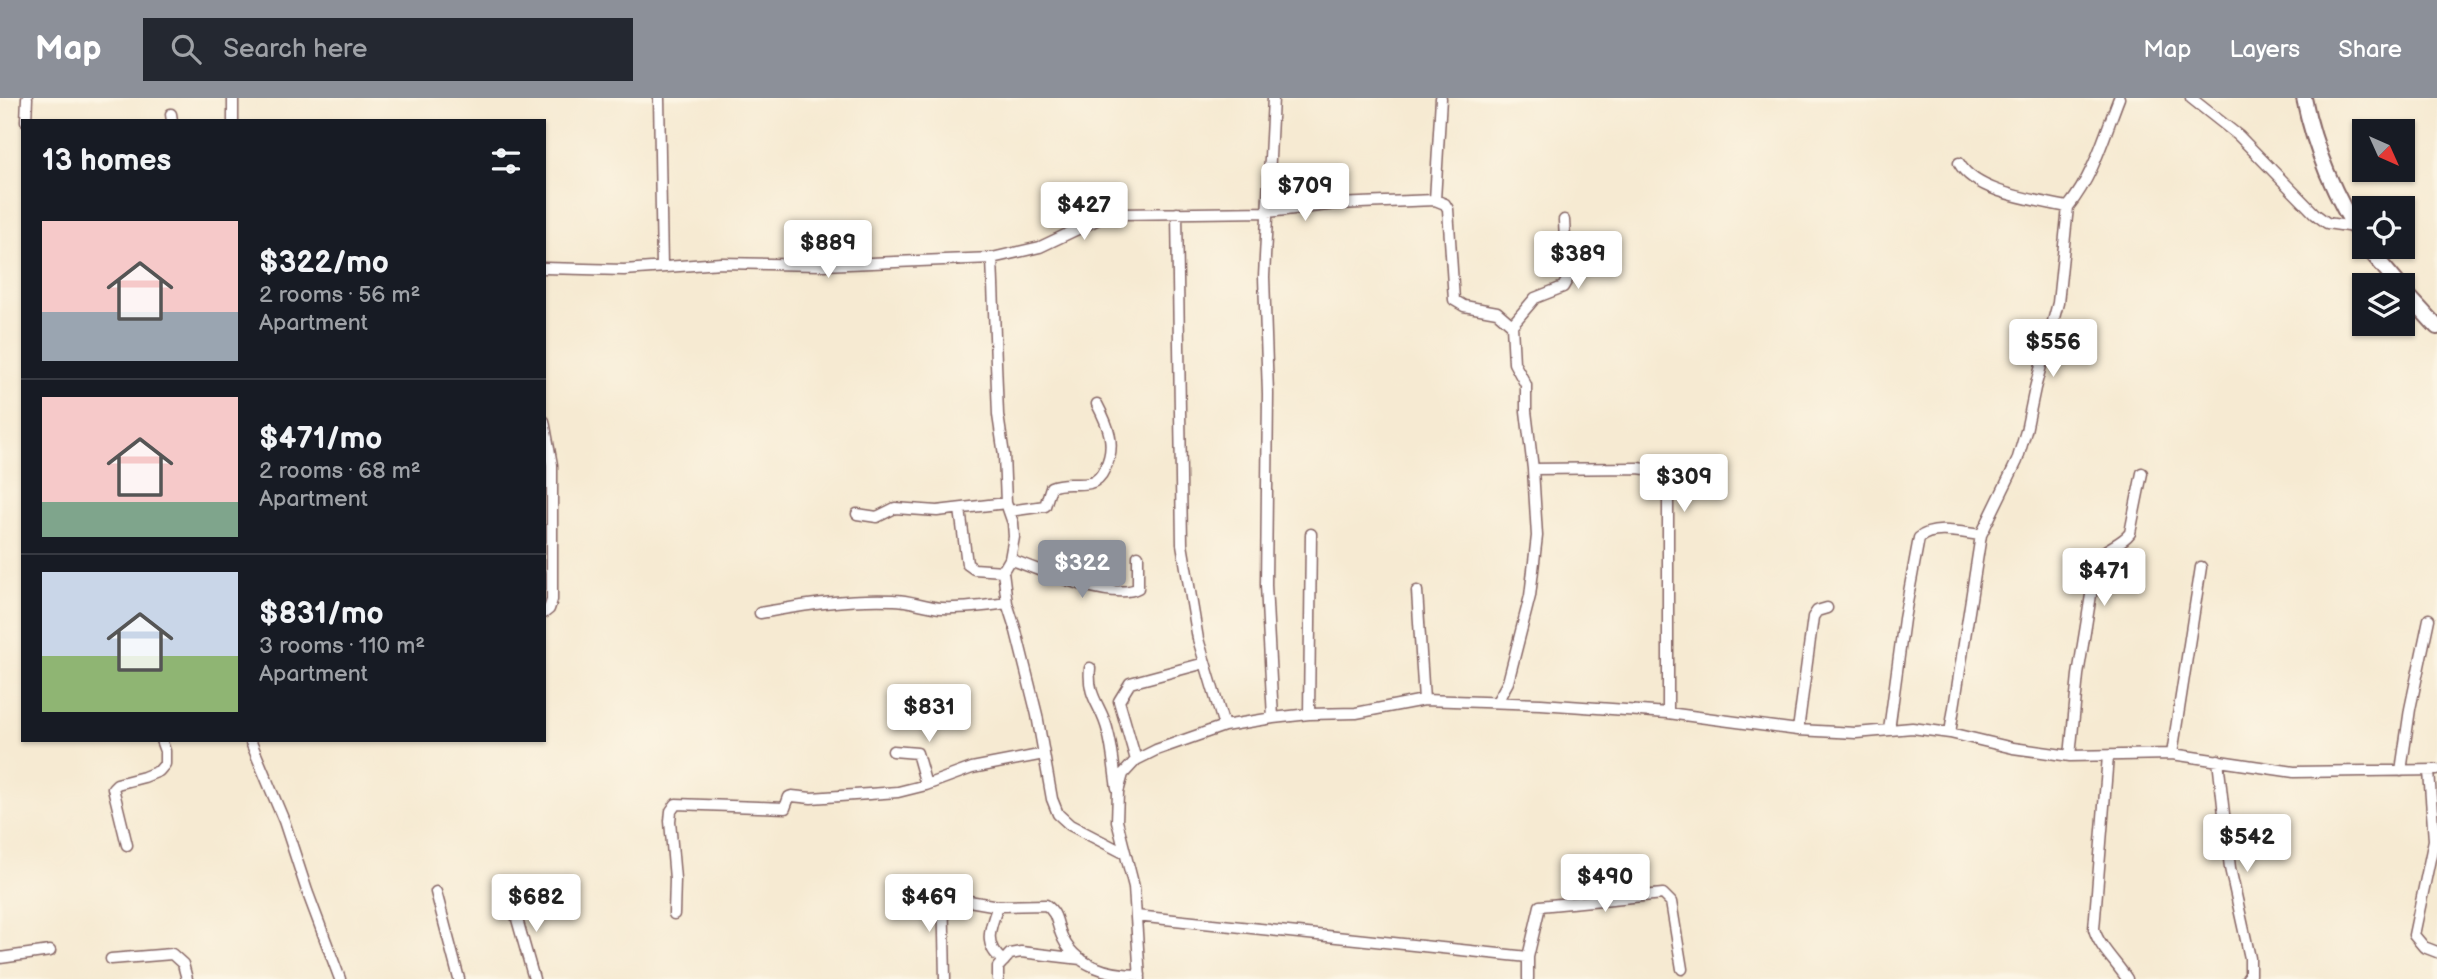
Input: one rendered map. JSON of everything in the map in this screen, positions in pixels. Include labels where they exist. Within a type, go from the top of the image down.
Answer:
[{"type":"highway","points":[[2304,98],[2321,157],[2352,223]]},
{"type":"highway","points":[[2377,259],[2389,273]]},
{"type":"highway","points":[[2415,303],[2437,327]]},
{"type":"street","points":[[26,119],[27,98]]},
{"type":"street","points":[[233,98],[233,119]]},
{"type":"street","points":[[659,98],[662,267]]},
{"type":"street","points":[[1273,98],[1264,277],[1268,394],[1266,585],[1273,718]]},
{"type":"street","points":[[1435,200],[1441,98]]},
{"type":"street","points":[[1950,733],[1981,535],[2017,461],[2026,431],[2058,303],[2068,207],[2082,190],[2093,169],[2119,98]]},
{"type":"street","points":[[2191,98],[2239,136],[2315,214],[2327,223],[2352,227]]},
{"type":"street","points":[[1959,163],[1966,174],[1982,185],[2068,207]]},
{"type":"street","points":[[546,268],[624,270],[721,263],[862,264],[992,258],[1040,247],[1101,218],[1121,214],[1268,212],[1336,204],[1435,200],[1445,204],[1448,209],[1454,300],[1464,306],[1497,312],[1512,325]]},
{"type":"street","points":[[1177,213],[1182,544],[1192,612],[1224,726]]},
{"type":"street","points":[[1497,702],[1508,682],[1534,569],[1537,536],[1526,385],[1514,363],[1512,325],[1535,298],[1563,287],[1567,280],[1564,220]]},
{"type":"street","points":[[992,258],[998,415],[1014,537],[1010,559],[1003,571],[1007,603],[1037,715],[1052,799],[1058,814],[1070,825],[1124,853]]},
{"type":"street","points":[[857,514],[877,517],[895,508],[937,511],[1045,506],[1051,487],[1063,483],[1092,483],[1102,474],[1111,454],[1111,433],[1097,404]]},
{"type":"street","points":[[546,432],[552,465],[552,600],[546,612]]},
{"type":"street","points":[[1534,469],[1638,468],[1660,471],[1668,479],[1668,713]]},
{"type":"street","points":[[2070,756],[2078,675],[2097,558],[2102,551],[2130,533],[2142,473]]},
{"type":"street","points":[[960,509],[967,564],[974,569],[1003,571]]},
{"type":"street","points":[[1889,730],[1904,619],[1919,538],[1928,533],[1952,531],[1981,535]]},
{"type":"street","points":[[1309,714],[1311,534]]},
{"type":"street","points":[[1010,559],[1079,584],[1106,590],[1133,591],[1140,583],[1138,556]]},
{"type":"street","points":[[2172,754],[2201,567]]},
{"type":"street","points":[[1417,591],[1424,700]]},
{"type":"street","points":[[760,613],[837,601],[895,600],[942,608],[1007,603]]},
{"type":"street","points":[[1798,730],[1813,617],[1817,611],[1827,608]]},
{"type":"street","points":[[2402,771],[2410,709],[2429,619]]},
{"type":"street","points":[[1103,716],[1119,701],[1130,683],[1205,663]]},
{"type":"street","points":[[943,900],[998,906],[1046,905],[1056,914],[1061,936],[1082,960],[1095,969],[1116,975],[1140,977],[1134,887],[1117,821],[1118,792],[1108,731],[1091,694],[1088,682],[1090,668]]},
{"type":"street","points":[[1118,792],[1123,774],[1136,760],[1224,726],[1309,714],[1356,713],[1424,700],[1600,707],[1798,730],[1856,733],[1912,728],[2070,756],[2172,754],[2294,772],[2433,771],[2436,840],[2414,936],[2424,947],[2437,952]]},
{"type":"street","points":[[1119,701],[1136,760]]},
{"type":"street","points":[[127,845],[113,788],[117,784],[159,771],[166,764],[162,742]]},
{"type":"street","points":[[251,742],[284,821],[340,979]]},
{"type":"street","points":[[894,751],[915,752],[926,785]]},
{"type":"street","points":[[674,914],[674,854],[670,821],[671,811],[676,804],[785,808],[792,796],[866,796],[898,792],[972,768],[1044,754]]},
{"type":"street","points":[[2108,756],[2094,929],[2101,945],[2127,979]]},
{"type":"street","points":[[2218,760],[2230,868],[2251,965],[2247,979]]},
{"type":"street","points":[[943,888],[945,979]]},
{"type":"street","points":[[436,892],[459,979]]},
{"type":"street","points":[[1528,979],[1528,957],[1540,906],[1663,894],[1667,895],[1671,902],[1682,969]]},
{"type":"street","points":[[511,898],[534,979]]},
{"type":"street","points":[[998,906],[988,936],[992,949],[1003,961]]},
{"type":"street","points":[[1136,916],[1528,957]]},
{"type":"street","points":[[0,958],[50,951]]},
{"type":"street","points":[[998,979],[998,967],[1010,954],[1021,952],[1082,960]]},
{"type":"street","points":[[111,959],[172,954],[183,964],[187,979]]}]
